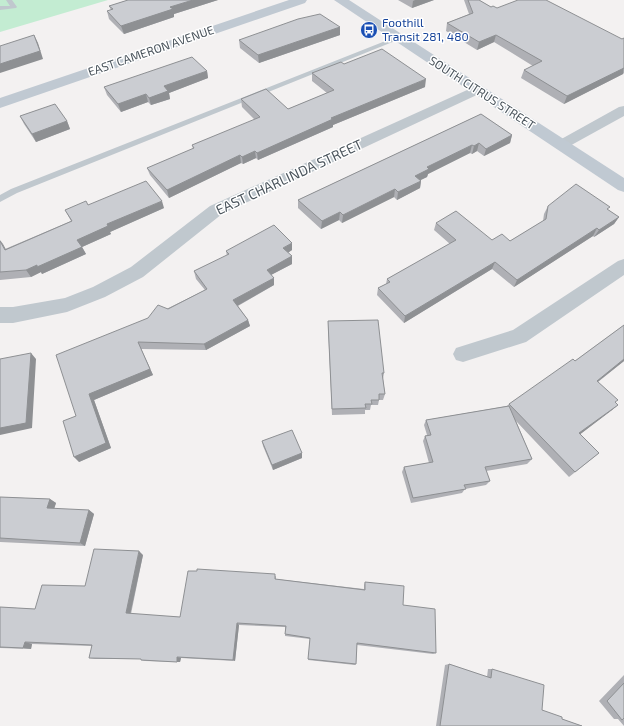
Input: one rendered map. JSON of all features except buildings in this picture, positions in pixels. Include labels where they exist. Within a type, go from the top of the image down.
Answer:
[{"type":"main road","name":"EAST CAMERON AVENUE","points":[[0,103],[301,0]]},
{"type":"main road","name":"SOUTH CITRUS STREET","points":[[340,0],[624,186]]},
{"type":"street","name":"EAST CHARLINDA STREET","points":[[0,315],[13,315],[67,305],[99,292],[137,272],[216,210],[476,90]]},
{"type":"street","points":[[561,145],[624,110]]},
{"type":"street","points":[[463,354],[519,336],[624,266]]},
{"type":"lane","points":[[0,8],[14,7],[9,0]]},
{"type":"lane","points":[[0,199],[14,191],[398,38]]},
{"type":"green space","points":[[0,0],[108,0],[0,32]]},
{"type":"place","name":"Foothill Transit 281, 480","points":[[369,30]]}]
